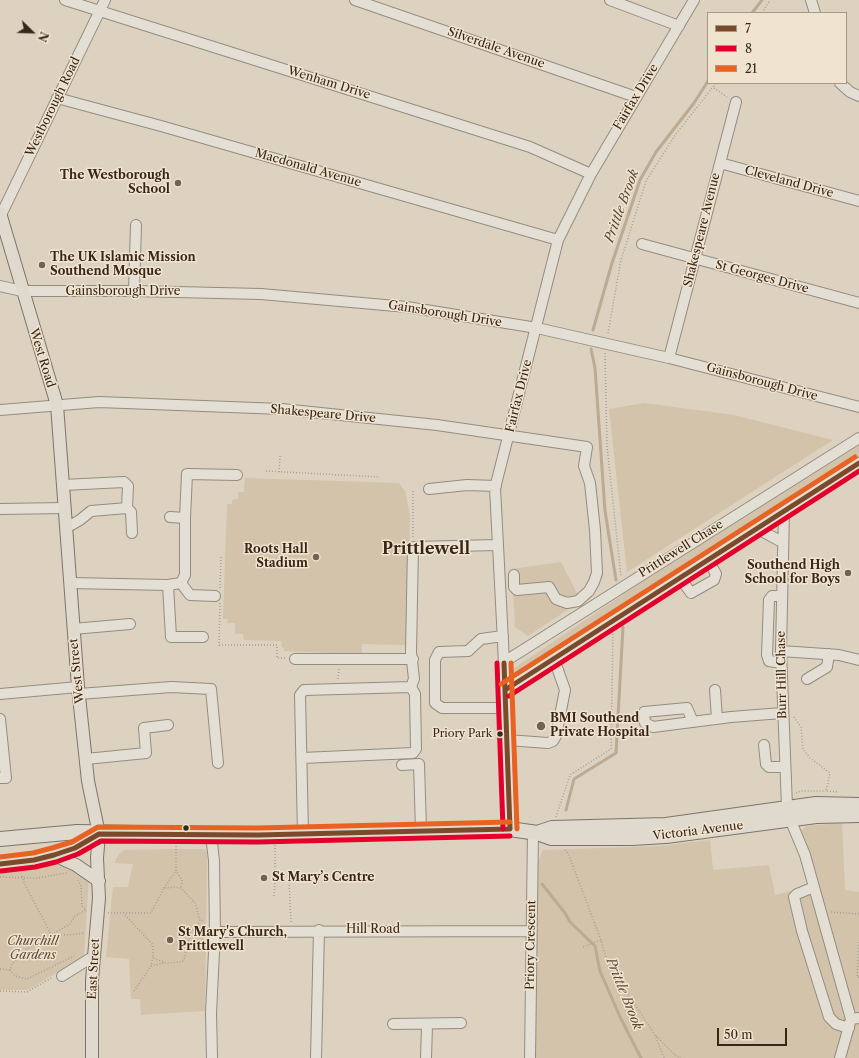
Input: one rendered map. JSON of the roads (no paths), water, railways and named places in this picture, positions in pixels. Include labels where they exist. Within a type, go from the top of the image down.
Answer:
[{"type":"highway","name":"Victoria Avenue","points":[[0,839],[71,833],[303,834],[421,830],[510,830],[551,833],[666,825],[816,804],[859,805]]},
{"type":"highway","name":"Victoria Avenue","points":[[788,807],[816,816],[859,816]]},
{"type":"highway","name":"Victoria Avenue","points":[[0,864],[34,860],[54,855],[75,848],[99,834]]},
{"type":"main road","name":"West Road","points":[[0,214],[57,405],[65,508]]},
{"type":"main road","name":"West Street","points":[[65,508],[73,629],[88,782],[99,834]]},
{"type":"main road","name":"East Street","points":[[92,1058],[92,980],[98,913],[99,834]]},
{"type":"main road","points":[[54,855],[76,865],[99,881]]},
{"type":"street","name":"Wenham Drive","points":[[65,0],[530,147],[591,174]]},
{"type":"street","name":"Westborough Road","points":[[0,214],[105,0]]},
{"type":"street","name":"Silverdale Avenue","points":[[355,0],[636,97]]},
{"type":"street","points":[[610,0],[679,26]]},
{"type":"street","name":"Fairfax Drive","points":[[510,830],[503,638],[497,545],[496,486],[558,240],[591,174],[694,0]]},
{"type":"street","points":[[811,0],[815,12]]},
{"type":"street","points":[[841,84],[850,92],[859,96]]},
{"type":"street","name":"Macdonald Avenue","points":[[57,98],[162,126],[558,240]]},
{"type":"street","name":"Shakespeare Avenue","points":[[669,358],[736,102]]},
{"type":"street","name":"Cleveland Drive","points":[[720,163],[859,201]]},
{"type":"street","points":[[134,291],[136,225]]},
{"type":"street","name":"St Georges Drive","points":[[642,244],[859,303]]},
{"type":"street","name":"Gainsborough Drive","points":[[0,286],[22,291],[134,291],[261,294],[407,307],[537,328],[669,358],[859,407]]},
{"type":"street","name":"Shakespeare Drive","points":[[0,410],[99,402],[282,409],[509,435],[586,447],[584,466],[590,483],[596,530],[597,573],[594,582],[588,591],[578,601],[567,603],[556,599],[550,586],[517,590],[514,587],[514,576]]},
{"type":"street","name":"Prittlewell Chase","points":[[504,662],[621,586],[859,438]]},
{"type":"street","name":"Prittlewell Chase","points":[[505,690],[859,463]]},
{"type":"street","points":[[181,583],[185,575],[187,474],[237,475]]},
{"type":"street","points":[[63,485],[124,482],[128,486],[127,508],[131,512],[132,533]]},
{"type":"street","points":[[429,489],[467,485],[496,486]]},
{"type":"street","points":[[0,509],[65,508]]},
{"type":"street","points":[[66,528],[80,520],[91,511],[127,508]]},
{"type":"street","name":"Burr Hill Chase","points":[[784,511],[782,542],[781,663],[782,713],[788,807]]},
{"type":"street","points":[[170,517],[185,518]]},
{"type":"street","points":[[758,529],[782,542]]},
{"type":"street","points":[[411,687],[414,679],[413,659],[411,652],[413,547],[497,545]]},
{"type":"street","points":[[680,578],[691,593],[709,584],[714,580],[716,574],[708,560]]},
{"type":"street","points":[[70,583],[168,585],[181,583]]},
{"type":"street","points":[[181,583],[190,595],[219,594]]},
{"type":"street","points":[[168,585],[171,637],[203,637]]},
{"type":"street","points":[[781,663],[769,661],[767,655],[769,600],[772,596],[782,596]]},
{"type":"street","points":[[73,629],[130,624]]},
{"type":"street","points":[[506,708],[442,708],[435,703],[435,660],[439,652],[468,651],[481,639],[503,638],[513,650],[521,651]]},
{"type":"street","points":[[781,651],[829,654],[859,660]]},
{"type":"street","points":[[807,679],[827,667],[829,654]]},
{"type":"street","points":[[295,658],[413,659]]},
{"type":"street","points":[[507,740],[548,743],[553,741],[556,736],[565,690],[554,659]]},
{"type":"street","points":[[0,694],[171,687],[211,689],[218,763]]},
{"type":"street","points":[[303,834],[300,695],[304,690],[411,687]]},
{"type":"street","points":[[302,758],[413,753],[416,749],[415,694],[411,687]]},
{"type":"street","points":[[715,690],[717,719]]},
{"type":"street","points":[[693,722],[782,713]]},
{"type":"street","points":[[0,719],[6,778],[0,778]]},
{"type":"street","points":[[86,758],[146,753],[144,728],[168,725]]},
{"type":"street","points":[[764,745],[766,764],[769,767],[785,767]]},
{"type":"street","points":[[402,765],[419,764],[421,830]]},
{"type":"street","points":[[788,807],[805,855],[853,1022],[840,1058]]},
{"type":"street","name":"Priory Crescent","points":[[530,1058],[531,931],[535,832]]},
{"type":"street","points":[[211,834],[214,861],[214,932],[211,1013],[212,1058]]},
{"type":"street","points":[[814,888],[797,894],[794,897],[802,931],[829,1017],[836,1024],[853,1022]]},
{"type":"street","points":[[316,1058],[319,930]]},
{"type":"street","name":"Hill Road","points":[[214,932],[291,932],[319,930],[531,931]]},
{"type":"street","points":[[60,975],[94,956]]},
{"type":"street","points":[[393,1024],[427,1025],[461,1023]]},
{"type":"street","points":[[426,1058],[427,1025]]},
{"type":"waterway","name":"Prittle Brook","points":[[753,12],[762,0]]},
{"type":"waterway","name":"Prittle Brook","points":[[593,330],[612,263],[640,180],[656,152],[694,103],[707,83]]},
{"type":"waterway","name":"Prittle Brook","points":[[591,349],[595,368],[605,511],[616,580]]},
{"type":"waterway","name":"Prittle Brook","points":[[566,810],[574,779],[616,753],[623,627]]},
{"type":"waterway","name":"Prittle Brook","points":[[542,884],[565,913],[570,922],[595,946],[600,971],[621,1019],[641,1058]]},
{"type":"place","name":"The Westborough School","points":[[178,183]]},
{"type":"place","name":"The UK Islamic Mission Southend Mosque","points":[[42,265]]},
{"type":"place","name":"Roots Hall Stadium","points":[[316,557]]},
{"type":"place","name":"Southend High School for Boys","points":[[848,573]]},
{"type":"place","name":"BMI Southend Private Hospital","points":[[541,726]]},
{"type":"place","name":"Priory Park","points":[[500,734]]},
{"type":"place","name":"St Mary’s Centre","points":[[264,878]]},
{"type":"place","name":"St Mary's Church, Prittlewell","points":[[170,940]]},
{"type":"district","name":"Prittlewell","points":[[426,549]]},
{"type":"park label","name":"Churchill Gardens","points":[[33,949]]}]
